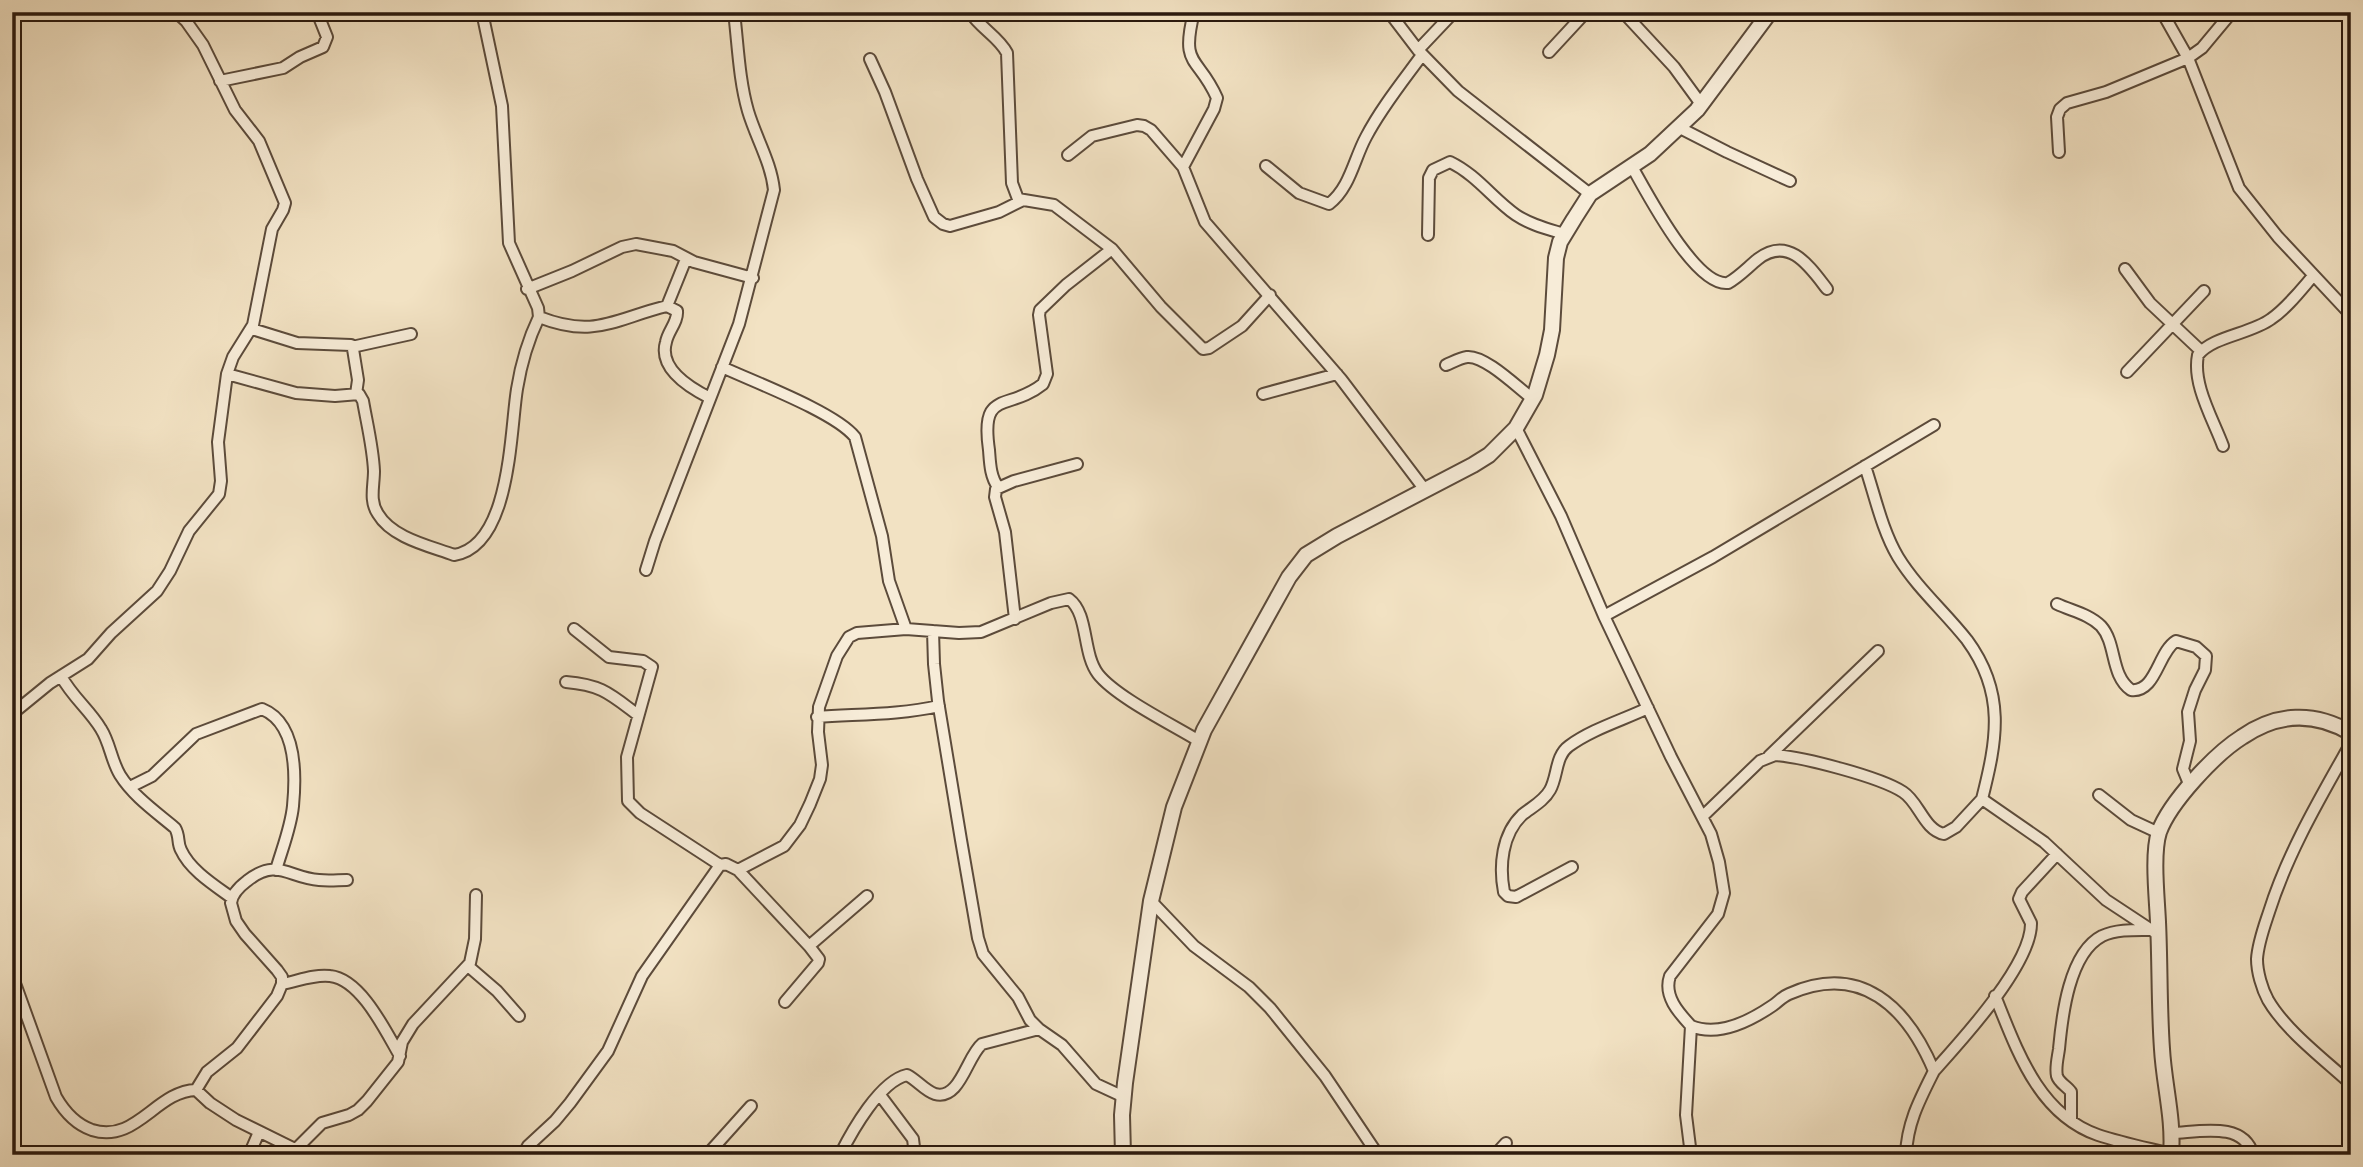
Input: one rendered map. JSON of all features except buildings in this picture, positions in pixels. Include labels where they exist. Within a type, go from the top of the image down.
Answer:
[{"type":"street","points":[[12,714],[95,653],[111,633],[157,591],[189,531],[219,494],[221,481],[218,442],[227,374],[240,346],[252,329],[272,229],[285,203],[259,141],[235,110],[203,45],[176,12]]},
{"type":"street","points":[[220,81],[283,68],[323,47],[327,37],[317,12]]},
{"type":"street","points":[[227,374],[296,393],[335,396],[356,394],[361,398],[374,473],[372,496],[377,514],[398,533],[454,555],[464,554],[473,547],[489,526],[501,499],[508,473],[520,373],[538,317],[538,308],[527,289],[509,243],[502,106],[482,12]]},
{"type":"street","points":[[646,570],[739,324],[774,190],[771,170],[755,134],[747,107],[734,12]]},
{"type":"street","points":[[970,12],[1007,53],[1012,183],[1015,194],[1021,201]]},
{"type":"street","points":[[1183,167],[1208,122],[1217,98],[1188,54],[1194,12]]},
{"type":"street","points":[[1389,12],[1420,52],[1469,101],[1590,194]]},
{"type":"street","points":[[1266,166],[1299,193],[1329,204],[1335,200],[1349,178],[1369,132],[1420,52],[1454,12]]},
{"type":"street","points":[[1549,52],[1586,12]]},
{"type":"street","points":[[1623,12],[1704,101]]},
{"type":"street","points":[[1123,1155],[1124,1097],[1151,901],[1174,807],[1199,741],[1235,671],[1289,577],[1306,555],[1489,454],[1516,428],[1533,399],[1547,355],[1552,330],[1556,258],[1564,233],[1590,194],[1650,154],[1680,128],[1719,82],[1770,12]]},
{"type":"street","points":[[1839,12],[1859,12]]},
{"type":"street","points":[[2162,12],[2188,58],[2239,188],[2313,276],[2349,309]]},
{"type":"street","points":[[2059,152],[2056,117],[2067,103],[2106,92],[2188,58],[2202,48],[2232,12]]},
{"type":"street","points":[[870,59],[917,179],[934,217],[943,224],[950,226],[999,212],[1021,201],[1054,205],[1112,249],[1161,307],[1203,349],[1209,348],[1242,326],[1270,295]]},
{"type":"street","points":[[1068,155],[1092,136],[1128,127],[1144,126],[1160,138],[1183,167],[1205,222],[1337,374],[1384,432],[1425,490]]},
{"type":"street","points":[[1680,128],[1790,181]]},
{"type":"street","points":[[1427,234],[1429,178],[1433,170],[1450,162],[1468,172],[1517,215],[1538,226],[1564,233]]},
{"type":"street","points":[[1632,165],[1674,239],[1692,260],[1717,282],[1728,283],[1760,257],[1781,251],[1804,260],[1827,289]]},
{"type":"street","points":[[527,289],[628,245],[673,251],[686,259],[753,278]]},
{"type":"street","points":[[1015,619],[1006,532],[995,497],[998,487],[992,475],[986,430],[987,416],[990,410],[999,404],[1043,384],[1046,374],[1038,315],[1040,310],[1066,285],[1112,249]]},
{"type":"street","points":[[667,306],[686,259]]},
{"type":"street","points":[[2125,269],[2141,293],[2201,351]]},
{"type":"street","points":[[2223,446],[2200,383],[2197,360],[2201,351],[2272,319],[2313,276]]},
{"type":"street","points":[[2127,372],[2204,292]]},
{"type":"street","points":[[538,317],[556,324],[592,328],[667,306],[677,311],[678,317],[665,344],[665,356],[671,369],[694,389],[710,398]]},
{"type":"street","points":[[252,329],[297,343],[352,346],[411,334]]},
{"type":"street","points":[[352,346],[358,380],[356,394]]},
{"type":"street","points":[[1446,365],[1467,357],[1476,358],[1533,399]]},
{"type":"street","points":[[722,367],[815,410],[848,428],[855,437],[879,524],[889,581],[906,629]]},
{"type":"street","points":[[1263,394],[1337,374]]},
{"type":"street","points":[[1604,616],[1657,589],[1934,425]]},
{"type":"street","points":[[1516,428],[1561,516],[1604,616],[1648,708],[1703,816],[1719,862],[1723,905],[1670,976],[1670,998],[1691,1026],[1708,1030],[1744,1022],[1786,995],[1814,985],[1835,982],[1854,985],[1871,991],[1897,1013],[1926,1053],[1934,1071]]},
{"type":"street","points":[[998,487],[1077,464]]},
{"type":"street","points":[[1769,756],[1784,755],[1877,780],[1895,788],[1908,796],[1933,829],[1944,834],[1964,820],[1982,799],[1996,730],[1994,700],[1987,674],[1968,641],[1898,557],[1888,537],[1865,466]]},
{"type":"street","points":[[738,870],[784,846],[800,825],[820,779],[822,765],[817,717],[825,687],[837,656],[849,637],[857,633],[906,629],[981,632],[1051,603],[1069,599],[1079,610],[1087,652],[1098,673],[1119,693],[1199,741]]},
{"type":"street","points":[[2057,604],[2079,612],[2102,627],[2121,680],[2130,690],[2136,691],[2145,687],[2168,647],[2176,641],[2196,647],[2206,656],[2205,670],[2188,712],[2190,741],[2183,769],[2190,786]]},
{"type":"street","points":[[573,629],[609,657],[650,664],[652,671],[628,757],[628,801],[640,813],[720,865],[726,864],[738,870],[818,959],[818,963],[785,1002]]},
{"type":"street","points":[[933,631],[939,706],[983,954],[1018,997],[1030,1020],[1062,1045],[1096,1084],[1124,1097]]},
{"type":"street","points":[[1703,816],[1878,651]]},
{"type":"street","points":[[61,676],[70,693],[99,725],[107,739],[115,766],[130,787],[175,828],[178,832],[179,847],[191,865],[232,898]]},
{"type":"street","points":[[566,682],[590,684],[602,689],[638,715]]},
{"type":"street","points":[[817,717],[904,713],[939,706]]},
{"type":"street","points":[[1572,867],[1516,897],[1508,896],[1504,892],[1506,837],[1521,816],[1551,789],[1562,753],[1569,746],[1648,708]]},
{"type":"street","points":[[130,787],[152,776],[202,731],[262,709],[270,712],[286,733],[294,774],[293,809],[276,870]]},
{"type":"street","points":[[1995,996],[2023,1064],[2060,1113],[2096,1134],[2171,1154],[2172,1133],[2162,1051],[2155,932],[2159,833],[2190,786],[2228,746],[2245,734],[2268,723],[2308,716],[2321,718],[2351,733]]},
{"type":"street","points":[[2351,743],[2300,837],[2274,896],[2257,961],[2259,976],[2268,1000],[2286,1023],[2351,1084]]},
{"type":"street","points":[[2099,795],[2125,816],[2159,833]]},
{"type":"street","points":[[1982,799],[2036,836],[2106,900],[2155,932]]},
{"type":"street","points":[[1906,1155],[1909,1126],[1934,1071],[1962,1040],[2025,951],[2032,930],[2030,918],[2018,899],[2057,854]]},
{"type":"street","points":[[523,1155],[528,1146],[570,1104],[608,1051],[642,976],[720,865]]},
{"type":"street","points":[[196,1090],[207,1072],[237,1048],[277,996],[282,984],[282,977],[277,970],[244,934],[236,921],[232,898],[237,890],[261,872],[276,870],[287,870],[320,881],[347,880]]},
{"type":"street","points":[[296,1149],[323,1123],[358,1110],[393,1068],[400,1056],[405,1036],[413,1024],[468,966],[473,957],[476,895]]},
{"type":"street","points":[[809,946],[867,896]]},
{"type":"street","points":[[1151,901],[1194,946],[1249,987],[1270,1008],[1325,1076],[1374,1154]]},
{"type":"street","points":[[2071,1120],[2071,1092],[2059,1080],[2056,1070],[2062,1017],[2073,975],[2095,941],[2104,935],[2117,931],[2155,932]]},
{"type":"street","points":[[468,966],[497,990],[519,1016]]},
{"type":"street","points":[[12,975],[56,1097],[62,1108],[84,1127],[104,1132],[125,1129],[180,1091],[196,1090],[218,1109],[307,1155]]},
{"type":"street","points":[[282,984],[314,976],[343,979],[370,1007],[400,1056]]},
{"type":"street","points":[[1691,1026],[1686,1115],[1691,1155]]},
{"type":"street","points":[[839,1155],[852,1131],[880,1095],[900,1076],[907,1075],[936,1094],[946,1094],[954,1090],[975,1050],[982,1044],[1039,1029]]},
{"type":"street","points":[[880,1095],[912,1139],[915,1155]]},
{"type":"street","points":[[707,1155],[751,1106]]},
{"type":"street","points":[[2172,1133],[2228,1131],[2248,1142],[2253,1155]]},
{"type":"street","points":[[249,1155],[259,1132]]},
{"type":"street","points":[[1495,1155],[1506,1143]]}]
